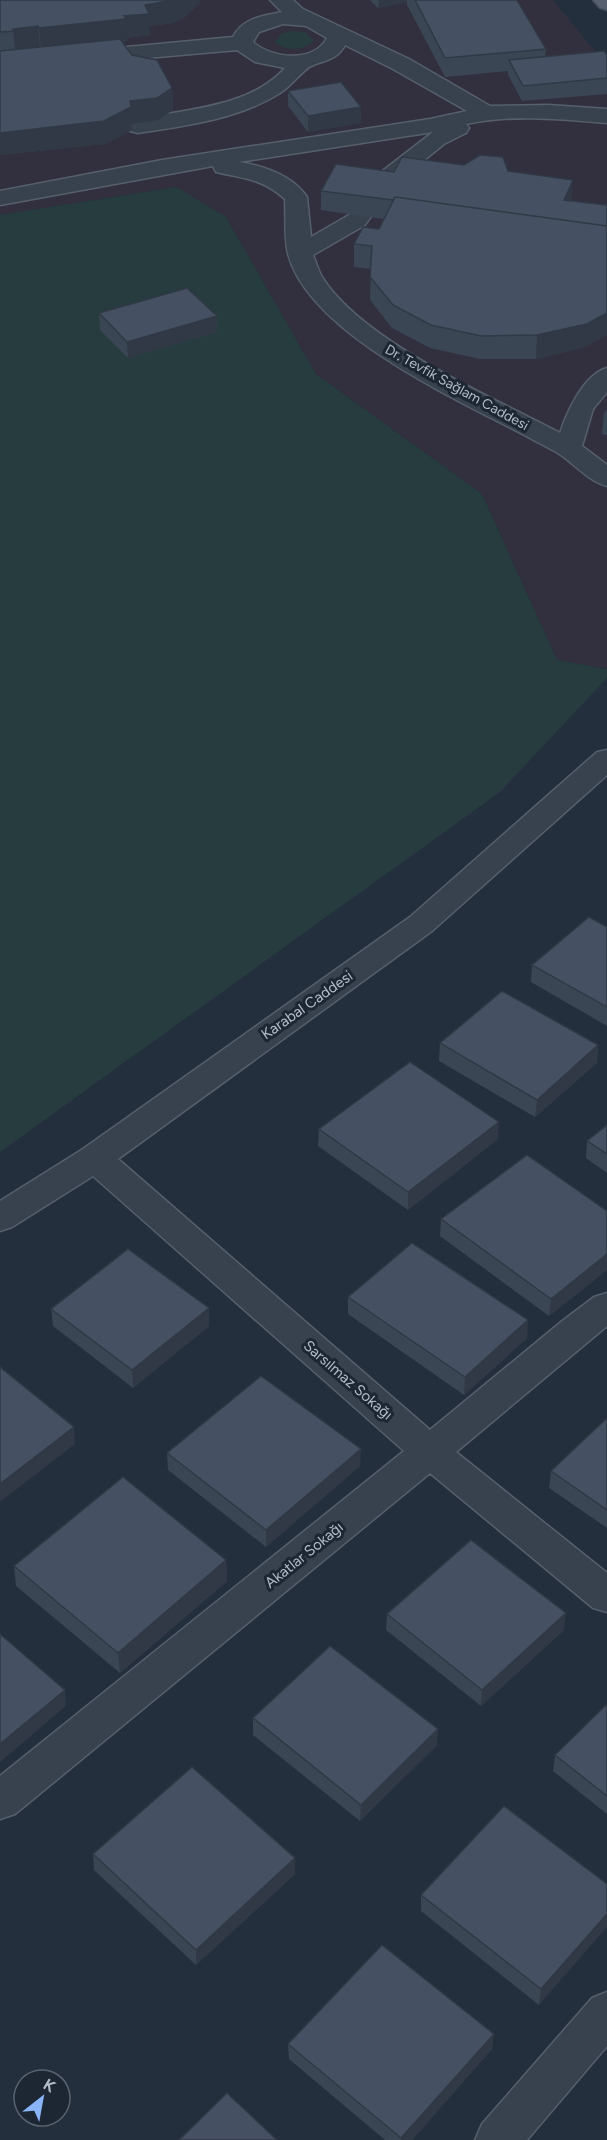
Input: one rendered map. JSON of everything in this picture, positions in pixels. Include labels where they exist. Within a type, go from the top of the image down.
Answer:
[{"type":"main road","points":[[603,0],[607,3]]},
{"type":"street","points":[[280,0],[296,13],[327,26],[400,64],[486,113]]},
{"type":"street","points":[[138,126],[186,120],[231,107],[286,80],[309,60],[329,52],[336,46],[338,38],[327,26],[298,19],[269,21],[247,30],[242,43],[256,56],[270,60],[309,60],[337,59],[365,65],[392,77],[418,99],[427,110],[430,126]]},
{"type":"street","points":[[0,65],[242,43]]},
{"type":"street","points":[[0,198],[162,167],[430,126],[486,113],[548,112],[607,116]]},
{"type":"street","points":[[300,253],[357,220],[384,180],[436,139],[486,113]]},
{"type":"street","points":[[162,167],[225,167],[266,174],[279,182],[281,160],[287,153],[311,144]]},
{"type":"street","name":"Dr. Tevfik Sağlam Caddesi","points":[[279,182],[296,197],[300,253],[311,279],[340,312],[368,336],[412,365],[568,448],[607,478]]},
{"type":"street","points":[[607,376],[581,408],[568,448],[607,462]]},
{"type":"street","name":"Karabal Caddesi","points":[[0,1218],[95,1158],[421,924],[603,761]]},
{"type":"street","name":"Sarsılmaz Sokağı","points":[[95,1158],[430,1452],[607,1596]]},
{"type":"street","name":"Akatlar Sokağı","points":[[0,1801],[607,1307]]},
{"type":"street","points":[[498,2140],[607,2013]]},
{"type":"shaded area","points":[[0,0],[553,0],[607,66],[607,669],[557,660],[482,494],[316,374],[226,217],[176,187],[0,215]]},
{"type":"green space","points":[[292,31],[305,32],[314,40],[306,47],[295,49],[275,42],[281,34]]},
{"type":"green space","points":[[176,187],[226,217],[316,374],[482,494],[557,660],[607,669],[607,678],[500,792],[0,1152],[0,215]]},
{"type":"building","points":[[0,0],[175,0],[145,5],[149,14],[124,16],[126,19],[39,28],[38,26],[0,32]]},
{"type":"building","points":[[415,0],[517,0],[546,49],[445,58]]},
{"type":"building","points":[[120,39],[132,55],[157,60],[172,88],[157,98],[130,101],[131,107],[104,121],[0,133],[0,51]]},
{"type":"building","points":[[604,51],[607,55],[607,78],[523,86],[509,60]]},
{"type":"building","points":[[341,82],[361,107],[308,116],[288,91]]},
{"type":"building","points":[[480,155],[503,157],[508,171],[573,180],[564,200],[607,205],[607,226],[395,197],[393,200],[321,191],[336,164],[394,172],[402,157],[464,165]]},
{"type":"building","points":[[395,197],[607,226],[607,313],[587,324],[537,335],[481,336],[431,325],[393,305],[370,277],[372,246],[354,244],[363,227],[379,229]]},
{"type":"building","points":[[187,288],[217,316],[127,342],[99,313]]},
{"type":"building","points":[[589,917],[607,927],[607,1007],[532,965]]},
{"type":"building","points":[[502,991],[598,1045],[537,1100],[440,1043]]},
{"type":"building","points":[[410,1062],[499,1122],[408,1192],[319,1129]]},
{"type":"building","points":[[607,1125],[607,1154],[587,1141]]},
{"type":"building","points":[[527,1155],[607,1211],[607,1254],[551,1299],[441,1219]]},
{"type":"building","points":[[412,1243],[528,1320],[465,1377],[348,1297]]},
{"type":"building","points":[[128,1249],[209,1308],[132,1370],[51,1309]]},
{"type":"building","points":[[0,1367],[74,1427],[0,1484]]},
{"type":"building","points":[[261,1376],[361,1449],[266,1530],[167,1453]]},
{"type":"building","points":[[607,1418],[607,1510],[551,1471]]},
{"type":"building","points":[[123,1477],[226,1560],[118,1653],[14,1566]]},
{"type":"building","points":[[471,1540],[566,1613],[482,1690],[387,1614]]},
{"type":"building","points":[[0,1634],[65,1690],[0,1744]]},
{"type":"building","points":[[330,1646],[438,1729],[361,1805],[253,1718]]},
{"type":"building","points":[[607,1704],[607,1796],[555,1755]]},
{"type":"building","points":[[192,1767],[295,1858],[196,1950],[93,1854]]},
{"type":"building","points":[[504,1806],[607,1884],[607,1914],[541,1989],[421,1895]]},
{"type":"building","points":[[382,1945],[494,2034],[401,2138],[288,2044]]},
{"type":"building","points":[[227,2093],[277,2140],[179,2140]]}]
